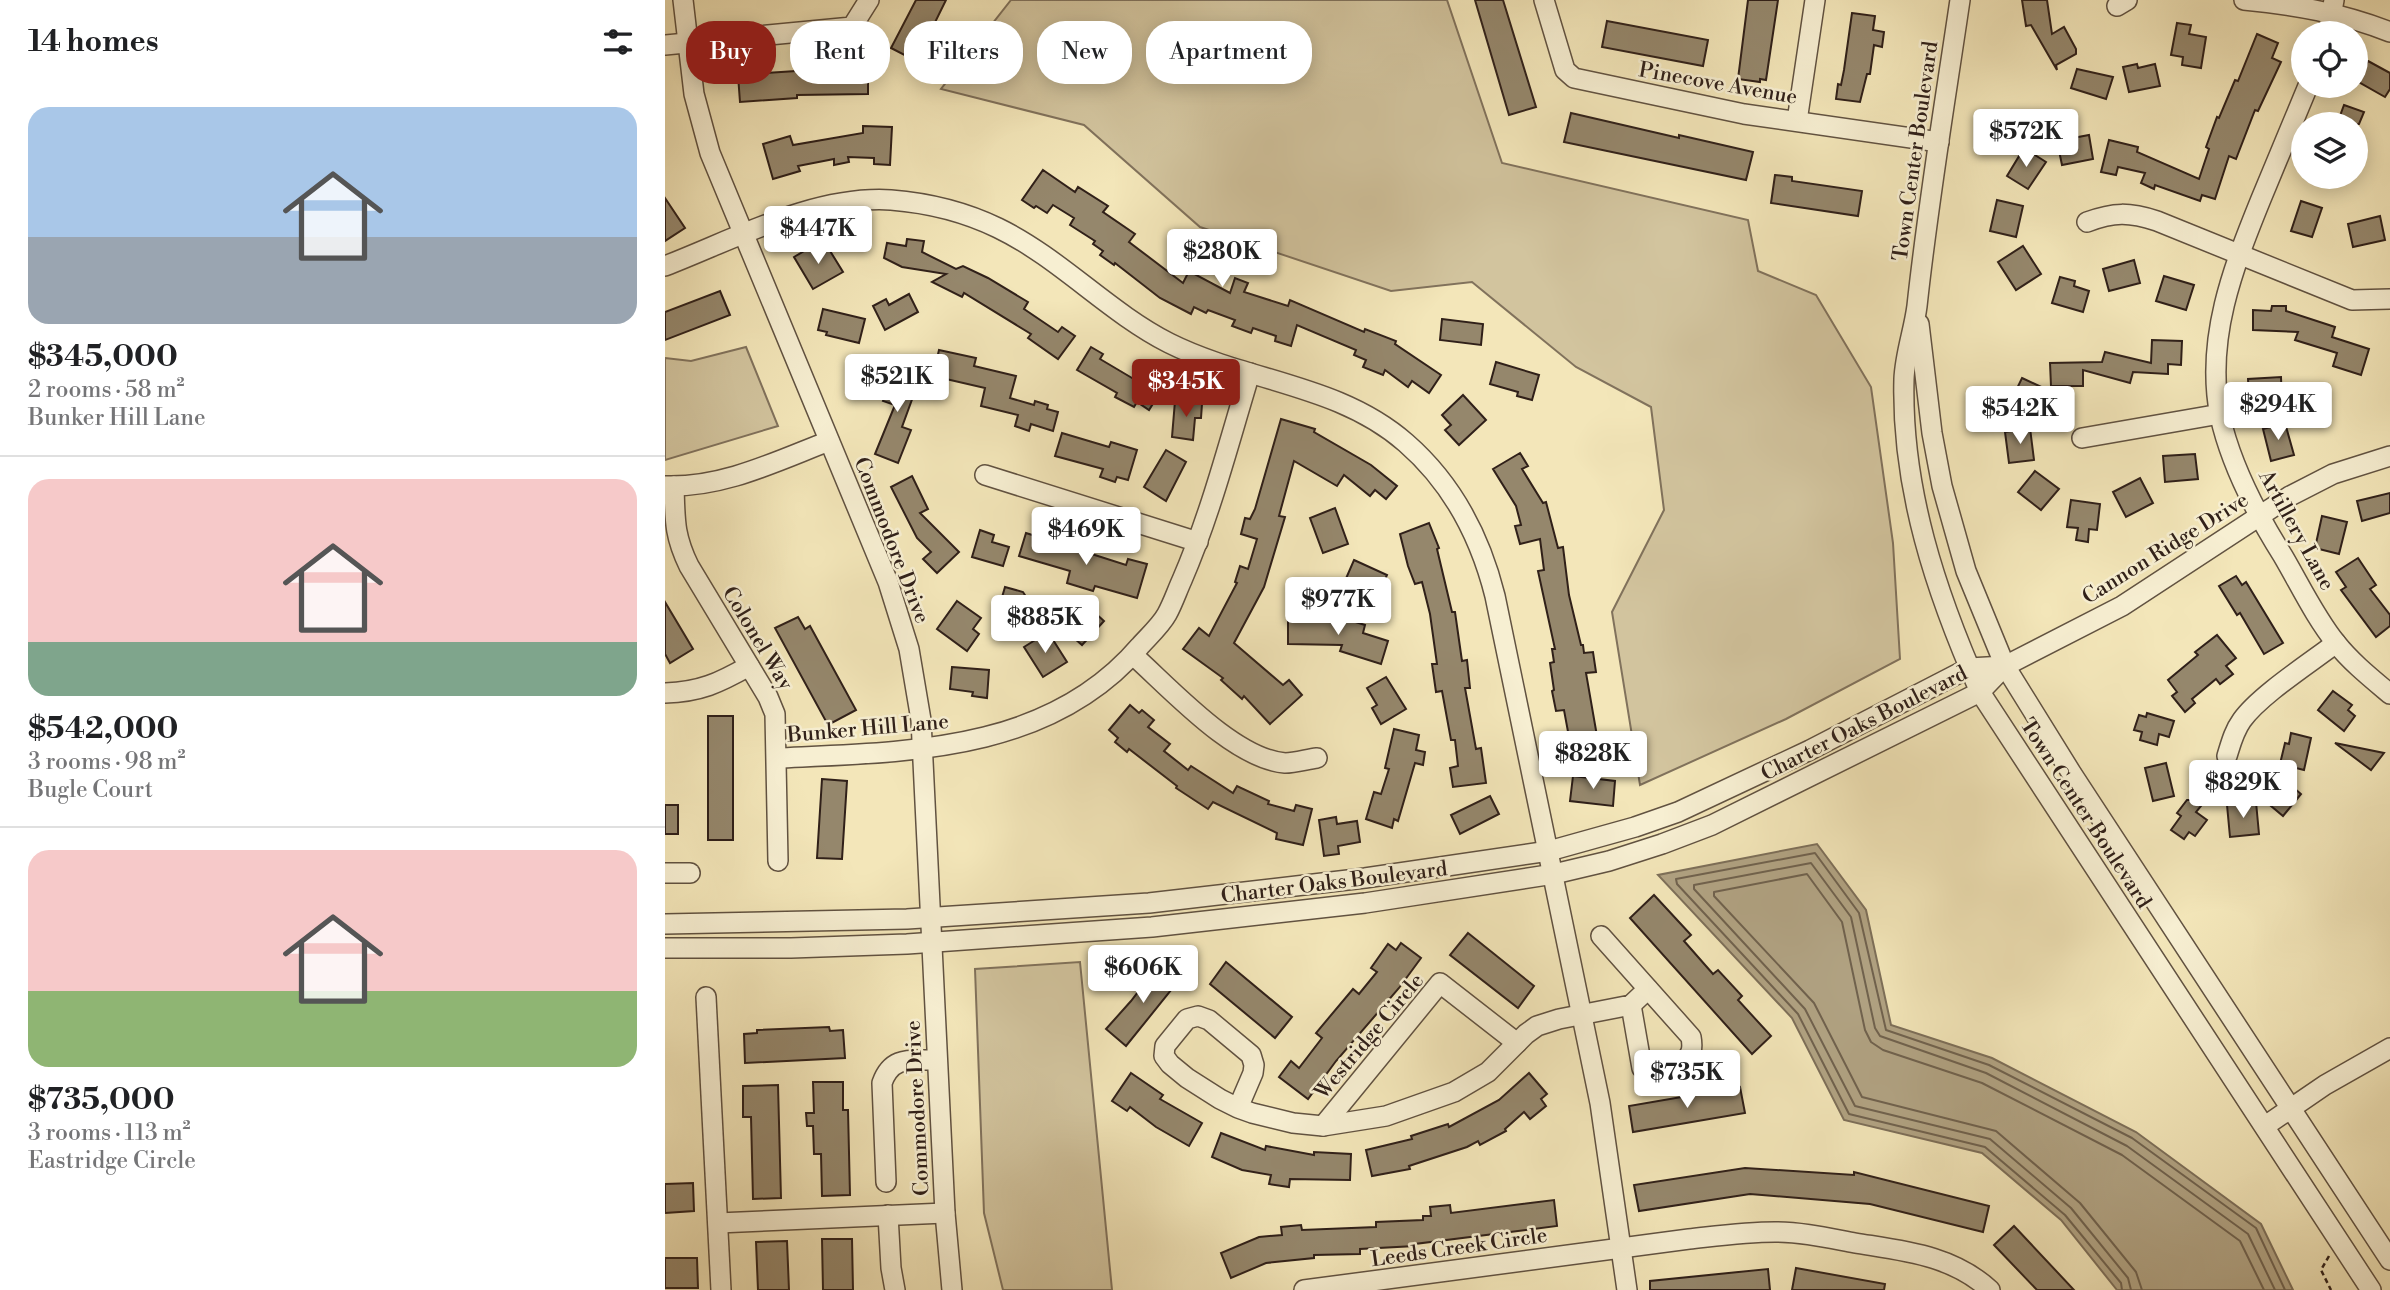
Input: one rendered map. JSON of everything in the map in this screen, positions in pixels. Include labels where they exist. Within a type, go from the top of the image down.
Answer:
[{"type":"street","name":"Commodore Drive","points":[[683,0],[686,31]]},
{"type":"street","points":[[776,33],[852,27],[869,0]]},
{"type":"street","name":"Pinecove Avenue","points":[[1544,0],[1565,70],[1574,78],[1744,114],[1940,142]]},
{"type":"street","points":[[1797,121],[1815,0]]},
{"type":"street","name":"Town Center Boulevard","points":[[1960,0],[1921,261],[1917,309],[1904,376],[1912,482],[1932,570],[1980,692],[2371,1290]]},
{"type":"street","points":[[2244,0],[2300,6],[2333,6],[2390,32]]},
{"type":"street","points":[[665,45],[686,41]]},
{"type":"street","name":"Commodore Drive","points":[[693,84],[710,153],[888,582],[900,616],[916,684],[923,749],[945,1213],[952,1290]]},
{"type":"street","name":"Artillery Lane","points":[[2303,98],[2229,281],[2217,350],[2220,414],[2231,456],[2260,516],[2336,643],[2390,694]]},
{"type":"street","points":[[665,267],[800,213],[831,204],[889,200],[940,207],[999,228],[1125,316],[1169,343],[1205,358],[1324,395],[1366,413],[1432,468],[1455,498],[1473,530],[1487,566],[1583,1014],[1600,1103],[1627,1290]]},
{"type":"street","points":[[2087,222],[2108,215],[2133,214],[2157,221],[2352,300],[2390,299]]},
{"type":"street","name":"Town Center Boulevard","points":[[1917,309],[1932,433],[1942,486],[1966,571],[2005,666],[2072,774],[2390,1260]]},
{"type":"street","name":"Bunker Hill Lane","points":[[777,758],[892,753],[948,746],[1004,733],[1045,718],[1081,699],[1114,674],[1167,615],[1198,542],[1250,373]]},
{"type":"street","points":[[2082,438],[2220,414]]},
{"type":"street","points":[[670,486],[707,483],[737,476],[829,441]]},
{"type":"street","name":"Cannon Ridge Drive","points":[[2005,666],[2122,606],[2290,496],[2333,474],[2390,456]]},
{"type":"street","points":[[985,475],[1198,542]]},
{"type":"street","name":"Colonel Way","points":[[670,486],[678,545],[768,697],[775,714],[778,861]]},
{"type":"street","points":[[2227,756],[2233,735],[2242,719],[2256,704],[2336,643]]},
{"type":"street","points":[[1133,655],[1207,722],[1258,756],[1286,763],[1317,758]]},
{"type":"street","points":[[665,693],[698,690],[719,683],[749,666]]},
{"type":"street","name":"Charter Oaks Boulevard","points":[[665,923],[798,923],[930,918],[1149,902],[1365,878],[1549,851],[1635,827],[1708,799],[1811,750],[1969,668],[2005,666]]},
{"type":"street","name":"Charter Oaks Boulevard","points":[[665,948],[791,948],[932,943],[1152,927],[1365,903],[1554,874],[1622,857],[1712,825],[1980,692],[2005,666]]},
{"type":"street","points":[[665,873],[690,873]]},
{"type":"street","points":[[1601,936],[1691,1037],[1692,1045],[1688,1058],[1683,1062],[1642,1068],[1631,1005],[1648,989]]},
{"type":"street","name":"Westridge Circle","points":[[1323,1126],[1440,983],[1517,1043]]},
{"type":"street","points":[[706,997],[721,1290]]},
{"type":"street","name":"Westridge Circle","points":[[1238,1108],[1253,1073],[1251,1055],[1209,1020],[1198,1016],[1187,1019],[1165,1046],[1164,1056],[1170,1065],[1238,1108],[1272,1119],[1323,1126],[1386,1116],[1454,1092],[1488,1072],[1537,1026],[1631,1005]]},
{"type":"street","points":[[2265,1126],[2325,1085],[2390,1048]]},
{"type":"street","points":[[886,1182],[882,1083],[887,1069],[899,1062],[937,1060]]},
{"type":"street","points":[[718,1223],[945,1213]]},
{"type":"street","points":[[888,1215],[895,1290]]},
{"type":"street","name":"Leeds Creek Circle","points":[[1304,1290],[1430,1282],[1620,1248],[1747,1232],[1801,1234],[1927,1255],[1952,1265],[1990,1290]]},
{"type":"path","points":[[2331,1290],[2321,1270],[2339,1239]]},
{"type":"shaded area","points":[[1011,0],[1447,0],[1502,163],[1748,220],[1758,271],[1816,295],[1871,387],[1893,543],[1900,659],[1786,719],[1640,785],[1612,612],[1664,510],[1651,407],[1576,367],[1472,282],[1391,291],[1200,227],[1084,125],[941,89],[945,84],[1023,84],[1023,21],[994,21]]},
{"type":"shaded area","points":[[746,347],[778,426],[665,460],[665,358],[691,361]]},
{"type":"shaded area","points":[[1080,962],[1112,1290],[1003,1290],[984,1213],[975,969]]},
{"type":"water","points":[[1817,844],[1866,910],[1891,1025],[1992,1058],[2136,1132],[2261,1224],[2293,1290],[2117,1290],[2061,1220],[1982,1153],[1844,1120],[1792,1018],[1658,875]]},
{"type":"building","points":[[916,0],[946,0],[936,21],[905,21]]},
{"type":"building","points":[[1475,0],[1503,0],[1536,107],[1509,115]]},
{"type":"building","points":[[1748,0],[1778,0],[1766,80],[1760,79],[1760,82],[1738,79]]},
{"type":"building","points":[[2022,0],[2047,0],[2052,34],[2064,27],[2076,49],[2076,54],[2056,65],[2057,70],[2031,25],[2026,26]]},
{"type":"building","points":[[1852,13],[1875,16],[1873,30],[1884,32],[1882,47],[1874,45],[1870,74],[1867,74],[1860,102],[1836,99],[1844,70]]},
{"type":"building","points":[[1607,21],[1708,40],[1703,66],[1602,47]]},
{"type":"building","points":[[904,23],[904,55],[891,48]]},
{"type":"building","points":[[2177,23],[2191,25],[2189,34],[2206,37],[2201,68],[2182,65],[2183,57],[2171,55]]},
{"type":"building","points":[[2257,34],[2278,43],[2272,58],[2281,62],[2258,111],[2255,110],[2236,159],[2229,156],[2215,199],[2202,195],[2200,201],[2155,185],[2154,189],[2141,183],[2145,173],[2118,167],[2116,175],[2101,172],[2109,140],[2138,147],[2137,152],[2199,179],[2209,149],[2206,147],[2217,117],[2219,118],[2235,80],[2238,81]]},
{"type":"building","points":[[2368,61],[2390,73],[2390,89],[2385,97],[2368,87]]},
{"type":"building","points":[[2137,64],[2138,68],[2155,64],[2160,86],[2129,92],[2123,67]]},
{"type":"building","points":[[2077,69],[2113,77],[2106,99],[2071,88]]},
{"type":"building","points":[[790,71],[790,84],[868,84],[868,94],[797,95],[797,98],[740,102],[739,84],[776,84],[776,72]]},
{"type":"building","points":[[2344,105],[2364,112],[2341,112]]},
{"type":"building","points":[[1571,113],[1753,152],[1746,180],[1564,142]]},
{"type":"building","points":[[863,126],[892,127],[890,165],[874,164],[874,158],[848,157],[849,162],[834,165],[834,159],[798,166],[800,171],[773,179],[763,144],[790,136],[793,145],[863,133]]},
{"type":"building","points":[[2089,135],[2093,159],[2062,165],[2057,141]]},
{"type":"building","points":[[2024,148],[2046,162],[2028,189],[2007,176]]},
{"type":"building","points":[[1043,170],[1075,192],[1078,187],[1108,206],[1103,212],[1135,234],[1129,242],[1183,283],[1189,271],[1230,293],[1235,278],[1248,283],[1244,292],[1288,306],[1290,300],[1364,332],[1365,329],[1396,341],[1395,344],[1441,375],[1429,393],[1412,381],[1408,387],[1385,370],[1383,375],[1363,367],[1366,360],[1354,355],[1356,350],[1297,325],[1291,346],[1275,341],[1276,336],[1253,328],[1251,333],[1232,326],[1235,320],[1208,310],[1206,313],[1194,307],[1191,314],[1160,298],[1115,263],[1114,265],[1100,255],[1103,251],[1093,244],[1095,241],[1070,225],[1074,218],[1053,205],[1047,213],[1022,200]]},
{"type":"building","points":[[1775,175],[1792,177],[1792,181],[1862,191],[1858,216],[1771,203]]},
{"type":"building","points":[[665,198],[685,228],[665,241]]},
{"type":"building","points":[[1997,200],[2023,206],[2016,237],[1990,231]]},
{"type":"building","points":[[2301,201],[2322,208],[2312,237],[2291,231]]},
{"type":"building","points":[[2380,216],[2385,240],[2353,247],[2348,224]]},
{"type":"building","points":[[907,239],[924,241],[922,252],[956,269],[963,266],[988,278],[1028,302],[1024,309],[1058,332],[1062,327],[1075,336],[1058,359],[1028,338],[1031,334],[964,293],[962,297],[932,282],[946,274],[902,267],[884,258],[887,243],[906,246]]},
{"type":"building","points":[[827,246],[843,272],[813,289],[794,257],[811,247],[815,253]]},
{"type":"building","points":[[2023,246],[2041,274],[2016,290],[1998,262]]},
{"type":"building","points":[[2134,260],[2140,283],[2109,291],[2103,269]]},
{"type":"building","points":[[2164,276],[2194,285],[2186,310],[2156,301]]},
{"type":"building","points":[[2060,277],[2075,281],[2074,286],[2089,291],[2083,312],[2052,303]]},
{"type":"building","points":[[720,291],[730,315],[665,340],[665,312]]},
{"type":"building","points":[[909,294],[918,312],[885,330],[873,306],[886,299],[889,305]]},
{"type":"building","points":[[2272,306],[2286,306],[2286,311],[2335,327],[2332,337],[2369,349],[2361,375],[2333,366],[2337,353],[2295,340],[2298,332],[2253,330],[2253,310],[2271,311]]},
{"type":"building","points":[[823,309],[865,319],[859,343],[826,335],[827,332],[818,330]]},
{"type":"building","points":[[1442,319],[1483,324],[1481,345],[1440,340]]},
{"type":"building","points":[[2152,340],[2182,341],[2181,365],[2168,364],[2168,374],[2133,372],[2130,383],[2083,370],[2083,386],[2051,386],[2050,363],[2102,362],[2105,352],[2151,363]]},
{"type":"building","points":[[1091,347],[1103,354],[1100,359],[1159,394],[1149,410],[1137,402],[1134,407],[1115,397],[1117,393],[1077,370]]},
{"type":"building","points":[[939,350],[976,358],[974,366],[1016,376],[1010,398],[1034,405],[1035,401],[1058,412],[1053,431],[1031,424],[1029,431],[1015,426],[1018,415],[981,406],[985,388],[933,376]]},
{"type":"building","points":[[1496,362],[1539,375],[1532,400],[1517,396],[1518,392],[1490,384]]},
{"type":"building","points":[[896,365],[917,372],[909,393],[914,394],[902,427],[911,430],[898,463],[875,454],[895,405],[883,401]]},
{"type":"building","points":[[2281,377],[2282,405],[2262,406],[2261,395],[2249,396],[2248,379]]},
{"type":"building","points":[[2022,378],[2048,390],[2035,417],[2009,405]]},
{"type":"building","points":[[1463,395],[1486,420],[1459,445],[1445,430],[1451,425],[1442,415]]},
{"type":"building","points":[[1175,401],[1202,404],[1201,418],[1195,418],[1193,440],[1172,437]]},
{"type":"building","points":[[1281,419],[1315,429],[1314,432],[1371,465],[1397,486],[1386,499],[1375,490],[1370,496],[1344,475],[1337,486],[1294,461],[1279,516],[1285,517],[1264,587],[1234,643],[1283,685],[1289,680],[1302,695],[1270,724],[1244,696],[1242,699],[1221,680],[1223,678],[1183,649],[1199,628],[1209,636],[1237,583],[1235,582],[1240,566],[1248,569],[1257,539],[1241,534],[1245,518],[1250,519],[1255,509]]},
{"type":"building","points":[[2285,423],[2294,455],[2271,461],[2263,429]]},
{"type":"building","points":[[2030,428],[2034,460],[2009,463],[2005,432]]},
{"type":"building","points":[[1062,433],[1109,447],[1111,442],[1137,450],[1128,480],[1117,477],[1115,482],[1100,477],[1103,469],[1055,456]]},
{"type":"building","points":[[1166,450],[1186,462],[1166,501],[1144,487]]},
{"type":"building","points":[[1520,453],[1528,466],[1522,469],[1543,503],[1546,502],[1558,548],[1563,547],[1569,595],[1581,645],[1584,653],[1593,652],[1596,672],[1586,673],[1601,759],[1565,766],[1562,750],[1566,749],[1564,738],[1569,737],[1564,710],[1556,711],[1552,691],[1550,663],[1554,662],[1552,649],[1555,649],[1538,571],[1544,570],[1540,539],[1520,544],[1515,526],[1521,525],[1516,506],[1493,469]]},
{"type":"building","points":[[2195,454],[2198,479],[2165,482],[2163,456]]},
{"type":"building","points":[[2035,471],[2059,489],[2041,510],[2018,492]]},
{"type":"building","points":[[912,476],[928,509],[920,513],[959,552],[937,573],[923,559],[931,552],[917,538],[891,487]]},
{"type":"building","points":[[2140,478],[2153,503],[2126,517],[2113,492]]},
{"type":"building","points":[[2390,493],[2390,513],[2362,521],[2357,501]]},
{"type":"building","points":[[2071,500],[2100,504],[2097,530],[2089,529],[2088,542],[2076,540],[2078,528],[2067,527]]},
{"type":"building","points":[[1335,508],[1348,544],[1323,553],[1310,518]]},
{"type":"building","points":[[2322,516],[2347,522],[2339,554],[2315,548]]},
{"type":"building","points":[[1429,523],[1439,548],[1437,549],[1452,612],[1455,612],[1462,661],[1467,660],[1470,688],[1465,688],[1476,749],[1481,748],[1486,783],[1453,787],[1450,768],[1458,766],[1455,740],[1451,740],[1442,691],[1436,692],[1432,664],[1437,664],[1430,614],[1422,582],[1415,584],[1408,566],[1400,534]]},
{"type":"building","points":[[980,530],[994,535],[992,542],[1009,547],[1003,566],[972,557]]},
{"type":"building","points":[[1026,533],[1126,565],[1128,559],[1147,564],[1137,598],[1095,586],[1093,591],[1067,583],[1070,571],[1019,556]]},
{"type":"building","points":[[2358,558],[2376,585],[2370,589],[2390,615],[2390,626],[2376,637],[2341,590],[2346,587],[2336,572]]},
{"type":"building","points":[[1354,560],[1387,575],[1378,595],[1359,586],[1355,596],[1341,590]]},
{"type":"building","points":[[2236,576],[2242,585],[2246,582],[2283,643],[2264,654],[2240,613],[2237,615],[2219,586]]},
{"type":"building","points":[[1005,587],[1023,592],[1043,623],[998,611]]},
{"type":"building","points":[[957,601],[981,618],[973,629],[979,634],[967,651],[937,629]]},
{"type":"building","points":[[665,602],[693,649],[670,663],[665,654]]},
{"type":"building","points":[[1083,602],[1104,621],[1082,645],[1059,628]]},
{"type":"building","points":[[798,617],[805,629],[810,626],[856,710],[828,725],[775,628]]},
{"type":"building","points":[[1299,618],[1346,619],[1365,625],[1363,633],[1388,641],[1381,664],[1340,651],[1342,645],[1288,644],[1288,621],[1298,621]]},
{"type":"building","points":[[1048,632],[1067,662],[1043,677],[1024,647]]},
{"type":"building","points":[[2217,635],[2236,658],[2226,666],[2233,674],[2220,684],[2216,679],[2192,699],[2195,703],[2185,712],[2172,696],[2177,692],[2168,680],[2198,655],[2195,652]]},
{"type":"building","points":[[952,667],[989,670],[987,698],[972,696],[973,692],[950,689]]},
{"type":"building","points":[[1386,677],[1406,709],[1381,724],[1372,708],[1377,705],[1367,688]]},
{"type":"building","points":[[2333,691],[2352,705],[2348,710],[2355,716],[2344,731],[2318,710]]},
{"type":"building","points":[[1130,705],[1139,713],[1142,710],[1154,720],[1148,727],[1170,744],[1164,751],[1188,770],[1191,766],[1233,793],[1237,786],[1269,801],[1268,804],[1294,811],[1296,805],[1312,809],[1303,845],[1276,839],[1277,833],[1213,802],[1208,809],[1176,788],[1177,786],[1129,749],[1127,752],[1115,742],[1118,738],[1109,730]]},
{"type":"building","points":[[2147,713],[2174,721],[2169,737],[2159,734],[2157,745],[2140,740],[2142,732],[2134,730],[2139,715],[2146,717]]},
{"type":"building","points":[[708,716],[733,716],[733,840],[708,840]]},
{"type":"building","points":[[1394,729],[1419,735],[1416,750],[1425,752],[1423,765],[1415,763],[1398,821],[1394,819],[1392,828],[1366,819],[1374,792],[1381,794],[1389,769],[1385,768]]},
{"type":"building","points":[[2291,733],[2311,738],[2304,770],[2280,764],[2285,743],[2289,744]]},
{"type":"building","points":[[2335,743],[2384,753],[2371,770]]},
{"type":"building","points":[[2166,763],[2174,796],[2153,801],[2145,768]]},
{"type":"building","points":[[2278,774],[2301,794],[2283,816],[2258,795],[2269,781],[2275,786]]},
{"type":"building","points":[[1573,776],[1615,781],[1613,806],[1570,801]]},
{"type":"building","points":[[822,779],[847,781],[842,859],[817,858]]},
{"type":"building","points":[[1490,796],[1499,814],[1460,834],[1451,815]]},
{"type":"building","points":[[2187,800],[2201,806],[2196,812],[2207,820],[2195,836],[2189,832],[2184,839],[2171,830],[2181,816],[2177,813]]},
{"type":"building","points":[[2256,802],[2259,834],[2230,837],[2227,805]]},
{"type":"building","points":[[665,805],[678,805],[678,834],[665,834]]},
{"type":"building","points":[[1336,817],[1337,824],[1357,821],[1360,842],[1338,846],[1339,854],[1324,856],[1319,820]]},
{"type":"building","points":[[1654,895],[1691,935],[1684,941],[1713,974],[1718,970],[1742,996],[1738,1000],[1771,1036],[1752,1054],[1630,918]]},
{"type":"building","points":[[1468,933],[1534,986],[1518,1008],[1450,955]]},
{"type":"building","points":[[1401,943],[1421,958],[1308,1099],[1279,1077],[1291,1061],[1299,1068],[1322,1038],[1316,1033],[1353,989],[1359,994],[1377,972],[1371,968],[1388,944],[1396,950]]},
{"type":"building","points":[[1226,962],[1292,1017],[1275,1038],[1210,984]]},
{"type":"building","points":[[1160,963],[1180,979],[1126,1046],[1106,1029]]},
{"type":"building","points":[[829,1027],[830,1031],[843,1030],[845,1058],[745,1063],[744,1034],[757,1033],[757,1030]]},
{"type":"building","points":[[1131,1073],[1163,1095],[1160,1099],[1202,1123],[1189,1146],[1156,1127],[1130,1107],[1127,1111],[1112,1101]]},
{"type":"building","points":[[1529,1073],[1547,1094],[1541,1099],[1546,1106],[1530,1119],[1524,1112],[1505,1129],[1506,1131],[1480,1145],[1478,1141],[1409,1166],[1410,1169],[1372,1176],[1366,1150],[1412,1139],[1411,1136],[1448,1124],[1449,1127],[1499,1100]]},
{"type":"building","points":[[813,1082],[843,1082],[843,1110],[848,1110],[850,1195],[822,1196],[821,1154],[814,1154],[813,1126],[807,1126],[806,1113],[814,1113]]},
{"type":"building","points":[[778,1085],[781,1198],[753,1199],[751,1117],[743,1117],[743,1086]]},
{"type":"building","points":[[1740,1087],[1745,1113],[1633,1132],[1629,1106]]},
{"type":"building","points":[[1221,1133],[1265,1150],[1266,1146],[1314,1155],[1314,1152],[1351,1154],[1350,1180],[1290,1179],[1289,1187],[1269,1184],[1271,1175],[1242,1170],[1212,1157]]},
{"type":"building","points":[[1745,1168],[1854,1175],[1854,1172],[1989,1206],[1983,1232],[1870,1204],[1750,1194],[1639,1211],[1634,1185]]},
{"type":"building","points":[[693,1183],[694,1211],[665,1213],[665,1184]]},
{"type":"building","points":[[1554,1200],[1557,1226],[1415,1246],[1360,1249],[1360,1254],[1314,1255],[1314,1258],[1266,1263],[1231,1278],[1221,1253],[1259,1237],[1282,1235],[1281,1227],[1301,1225],[1302,1230],[1376,1227],[1376,1222],[1423,1220],[1423,1216],[1431,1216],[1430,1207],[1450,1205],[1451,1213]]},
{"type":"building","points":[[2014,1226],[2074,1290],[2037,1290],[1994,1245]]},
{"type":"building","points":[[822,1239],[852,1239],[853,1290],[823,1290]]},
{"type":"building","points":[[787,1241],[789,1290],[758,1290],[756,1242]]},
{"type":"building","points":[[665,1258],[697,1258],[698,1288],[665,1288]]},
{"type":"building","points":[[1796,1268],[1885,1284],[1884,1290],[1792,1290]]},
{"type":"building","points":[[1768,1269],[1770,1290],[1650,1290],[1650,1281]]}]
